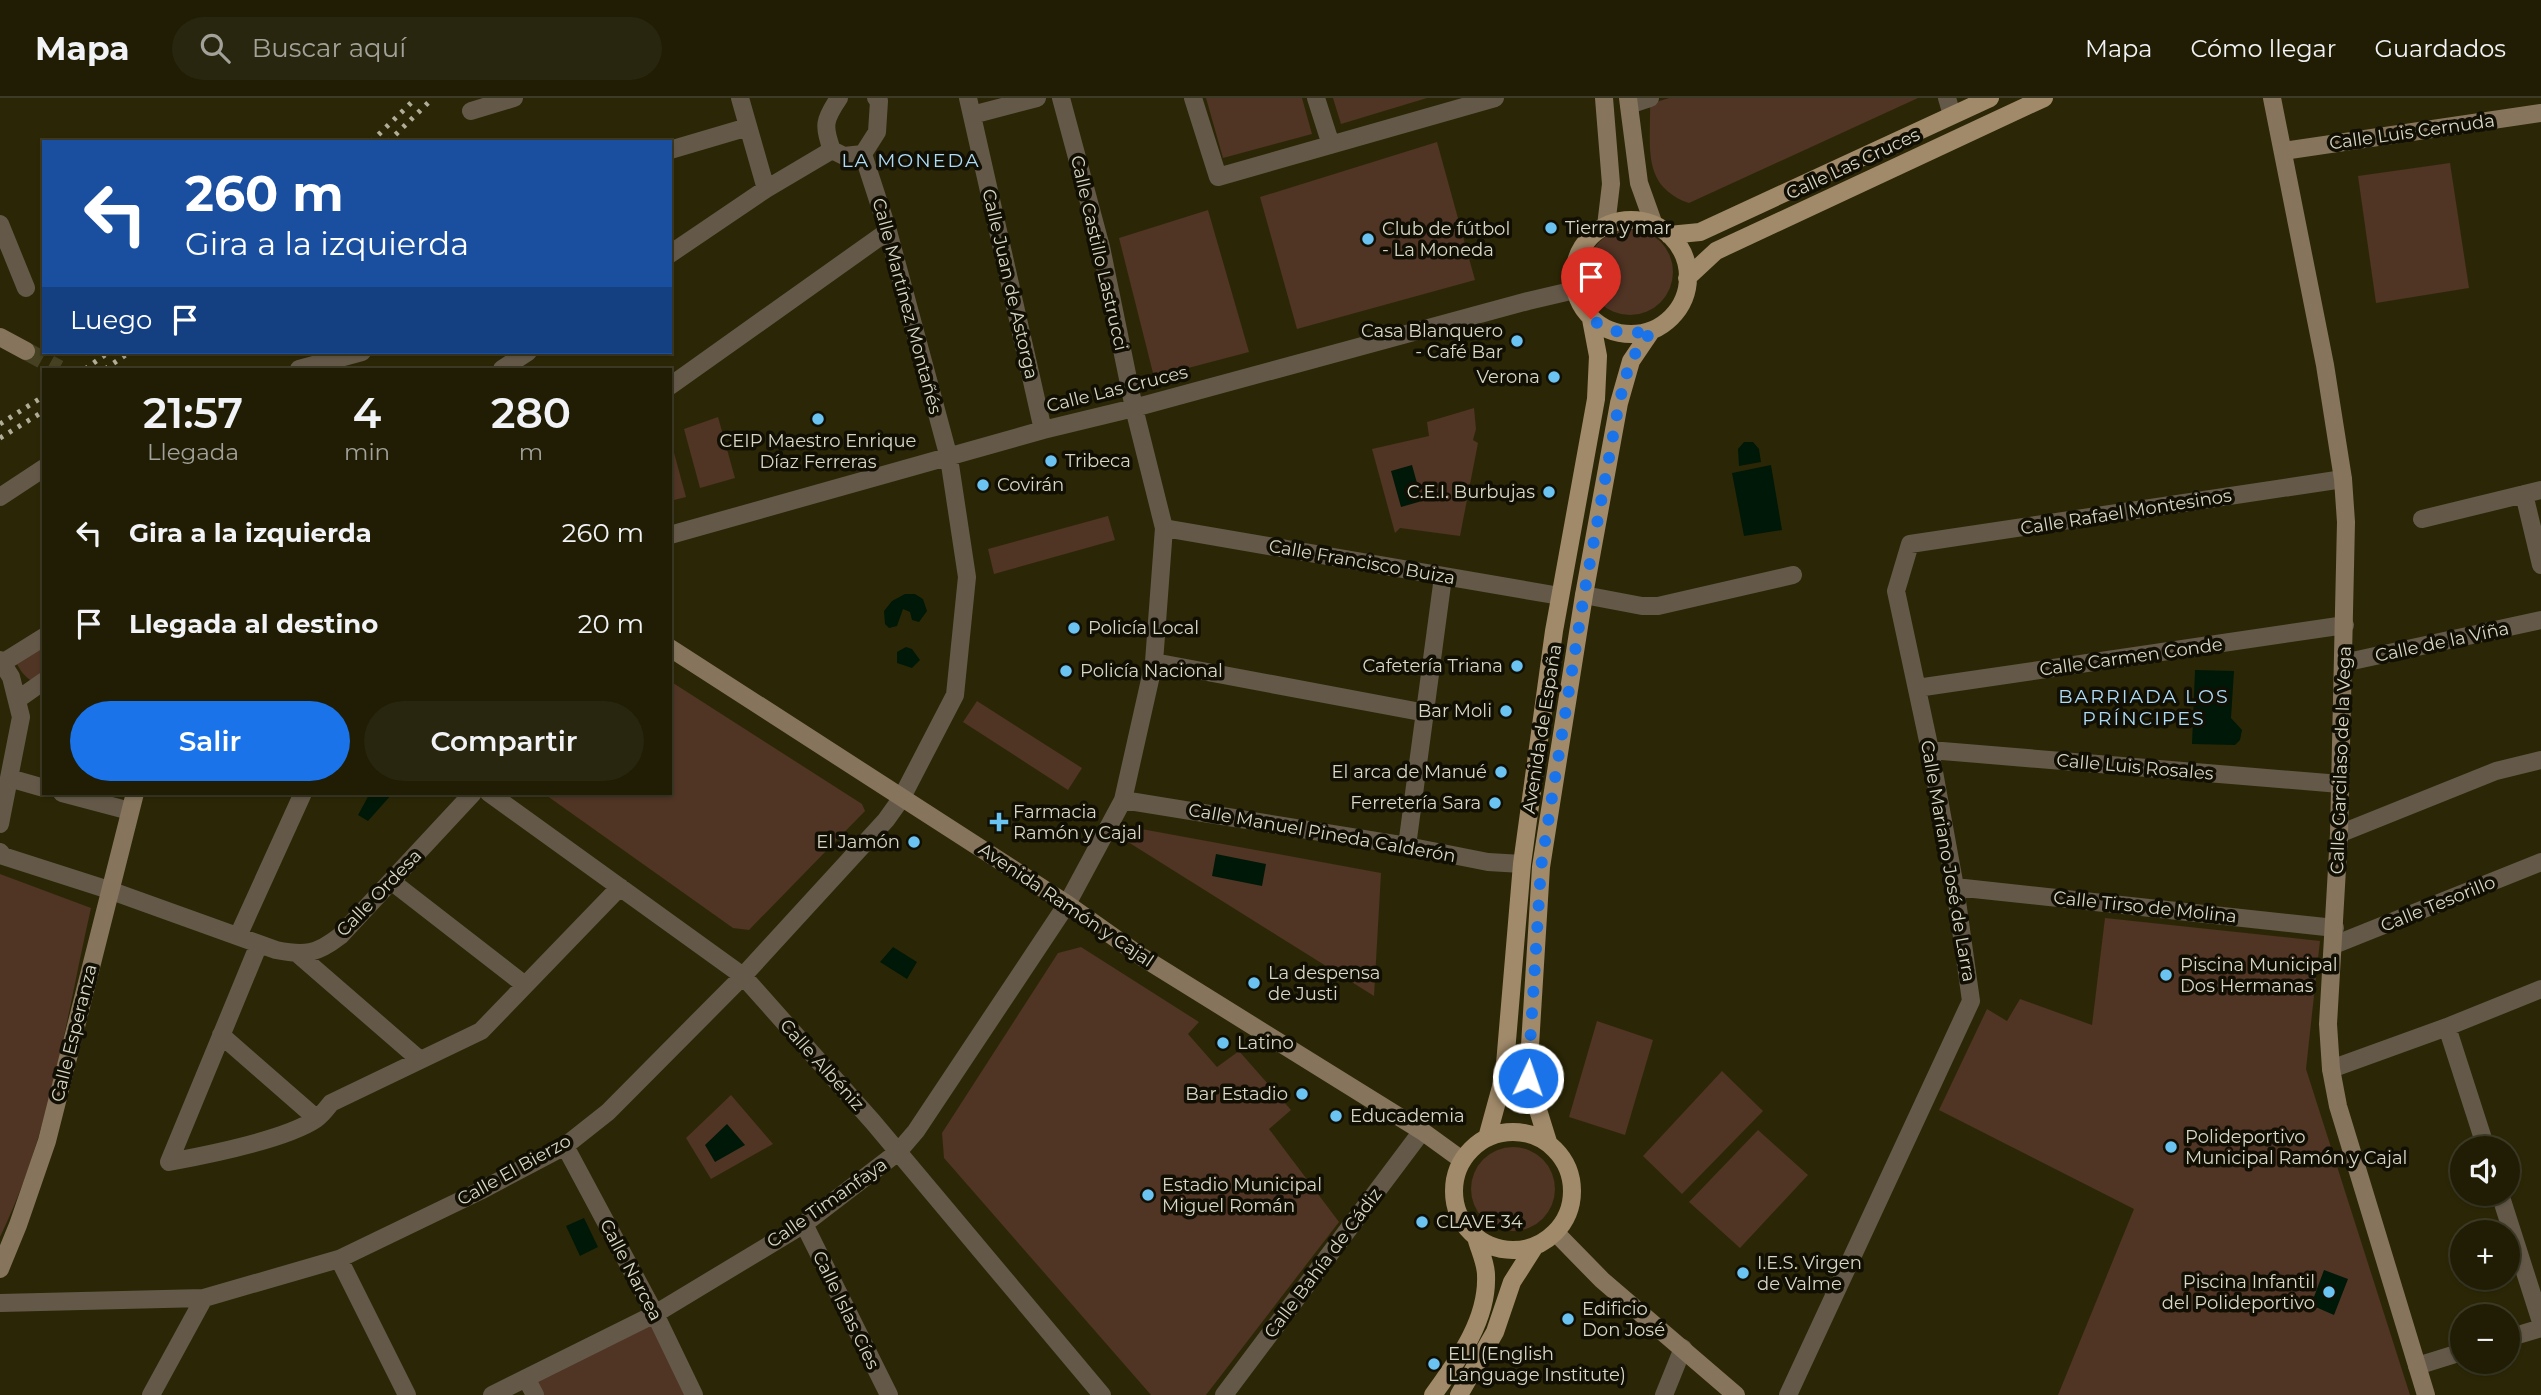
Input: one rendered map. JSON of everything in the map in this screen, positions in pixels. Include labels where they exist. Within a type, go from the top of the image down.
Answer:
[{"type":"main road","name":"Calle Las Cruces","points":[[1661,230],[1700,232],[1949,107],[1990,98]]},
{"type":"main road","name":"Calle Las Cruces","points":[[1687,278],[1716,251],[2044,98]]},
{"type":"main road","points":[[1630,221],[1661,230],[1679,247],[1685,262],[1685,294],[1678,309],[1652,330],[1636,334],[1605,328],[1591,319],[1581,306],[1575,290],[1574,271],[1579,253],[1590,237],[1606,226],[1630,221]]},
{"type":"main road","name":"Avenida de España","points":[[1487,1138],[1504,1076],[1522,864],[1560,596],[1596,399],[1598,356],[1591,319]]},
{"type":"main road","name":"Avenida de España","points":[[1548,1142],[1528,1078],[1541,867],[1584,595],[1619,403],[1630,361],[1652,330]]},
{"type":"main road","points":[[1502,1133],[1534,1135],[1548,1142],[1562,1157],[1571,1175],[1573,1196],[1568,1216],[1556,1233],[1535,1246],[1520,1250],[1504,1250],[1475,1237],[1464,1225],[1457,1210],[1454,1193],[1462,1160],[1473,1147],[1502,1133]]},
{"type":"main road","points":[[1433,1395],[1460,1357],[1480,1315],[1486,1274],[1475,1237]]},
{"type":"main road","points":[[1459,1395],[1495,1332],[1513,1282],[1535,1246]]},
{"type":"street","points":[[471,111],[514,98]]},
{"type":"street","points":[[740,98],[766,189]]},
{"type":"street","points":[[839,98],[828,114],[824,130],[832,150],[844,156],[863,154],[877,132],[881,99]]},
{"type":"street","points":[[970,106],[1037,98]]},
{"type":"street","name":"Calle Castillo Lastrucci","points":[[1061,98],[1101,247],[1134,408],[1164,528],[1154,662]]},
{"type":"street","points":[[1193,98],[1219,177],[1495,98]]},
{"type":"street","points":[[1316,98],[1331,145]]},
{"type":"street","points":[[1604,98],[1611,184],[1606,226]]},
{"type":"street","points":[[1650,98],[1628,101],[1639,183],[1661,230]]},
{"type":"street","name":"Calle Garcilaso de la Vega","points":[[2265,98],[2274,117]]},
{"type":"street","name":"Calle Garcilaso de la Vega","points":[[2272,98],[2325,365],[2343,479],[2346,522],[2339,834],[2328,1024],[2331,1069],[2338,1106],[2426,1395]]},
{"type":"street","name":"Calle Juan de Astorga","points":[[970,106],[1043,430]]},
{"type":"street","name":"Calle Luis Cernuda","points":[[2283,151],[2541,113]]},
{"type":"street","points":[[672,149],[748,127]]},
{"type":"street","points":[[672,253],[766,189],[832,150]]},
{"type":"street","name":"Calle Martínez Montañés","points":[[863,154],[888,232],[948,458],[967,577],[955,695],[901,799]]},
{"type":"street","points":[[0,224],[26,288]]},
{"type":"street","points":[[672,385],[888,232]]},
{"type":"street","name":"Calle Las Cruces","points":[[672,535],[1043,430],[1575,290]]},
{"type":"street","points":[[0,337],[26,351]]},
{"type":"street","points":[[303,368],[355,354]]},
{"type":"street","points":[[504,368],[525,354]]},
{"type":"street","points":[[0,497],[42,469]]},
{"type":"street","name":"Calle Rafael Montesinos","points":[[1910,544],[2343,479]]},
{"type":"street","points":[[2422,519],[2532,492],[2541,565]]},
{"type":"street","name":"Calle Francisco Buiza","points":[[1164,528],[1560,596]]},
{"type":"street","name":"Calle Mariano José de Larra","points":[[1788,1395],[1971,1001],[1955,887],[1930,750],[1896,591],[1910,544]]},
{"type":"street","points":[[1584,595],[1642,606],[1658,606],[1793,575]]},
{"type":"street","points":[[1407,846],[1443,576]]},
{"type":"street","name":"Calle de la Viña","points":[[2343,663],[2541,620]]},
{"type":"street","name":"Calle Carmen Conde","points":[[1917,688],[2345,625]]},
{"type":"street","points":[[0,824],[21,717],[11,677],[1,661],[42,639]]},
{"type":"street","name":"Avenida Ramón y Cajal","points":[[672,649],[1067,904],[1142,957],[1422,1131],[1462,1160]]},
{"type":"street","points":[[1154,662],[1426,713]]},
{"type":"street","name":"Calle Timanfaya","points":[[492,1395],[655,1314],[804,1224],[898,1152],[916,1131],[1067,904],[1123,800],[1154,662]]},
{"type":"street","points":[[17,700],[42,682]]},
{"type":"street","name":"Calle Luis Rosales","points":[[1930,750],[2340,784]]},
{"type":"street","points":[[2339,834],[2496,771],[2541,760]]},
{"type":"street","points":[[9,778],[42,787]]},
{"type":"street","points":[[70,795],[130,811]]},
{"type":"street","name":"Calle Esperanza","points":[[0,1269],[47,1141],[134,795]]},
{"type":"street","points":[[238,936],[302,795]]},
{"type":"street","name":"Calle Ordesa","points":[[299,955],[323,949],[340,936],[471,795]]},
{"type":"street","name":"Calle Albéniz","points":[[492,795],[743,976],[898,1152],[1102,1395]]},
{"type":"street","name":"Calle El Bierzo","points":[[0,1303],[204,1298],[340,1259],[565,1146],[608,1112],[743,976],[886,820],[901,799]]},
{"type":"street","name":"Calle Manuel Pineda Calderón","points":[[1123,800],[1407,846],[1488,862],[1522,864]]},
{"type":"street","points":[[0,852],[3,856],[109,890],[259,944],[299,955],[419,1060]]},
{"type":"street","name":"Calle Tesorillo","points":[[2334,937],[2541,862]]},
{"type":"street","points":[[391,881],[526,985]]},
{"type":"street","points":[[259,944],[169,1162],[279,1135],[316,1118],[331,1103],[481,1031],[620,887]]},
{"type":"street","name":"Calle Tirso de Molina","points":[[1955,887],[2334,937]]},
{"type":"street","points":[[2331,1069],[2541,989]]},
{"type":"street","points":[[2447,1027],[2482,1136]]},
{"type":"street","points":[[221,1035],[316,1118]]},
{"type":"street","name":"Calle Bahía de Cádiz","points":[[1224,1395],[1422,1131]]},
{"type":"street","name":"Calle Narcea","points":[[565,1146],[655,1314],[694,1395]]},
{"type":"street","points":[[2504,1206],[2541,1322]]},
{"type":"street","name":"Calle Islas Cíes","points":[[804,1224],[889,1395]]},
{"type":"street","points":[[1556,1233],[1602,1280],[1737,1395]]},
{"type":"street","points":[[340,1259],[407,1395]]},
{"type":"street","points":[[151,1395],[204,1298]]},
{"type":"street","points":[[2520,1334],[2541,1328]]},
{"type":"street","points":[[1664,1395],[1683,1348]]},
{"type":"street","points":[[2417,1366],[2450,1356]]},
{"type":"street","points":[[526,1378],[535,1395]]},
{"type":"shaded area","points":[[1206,98],[1302,98],[1312,134],[1223,158]]},
{"type":"shaded area","points":[[1333,98],[1427,98],[1341,124]]},
{"type":"shaded area","points":[[1669,98],[1918,98],[1689,203],[1674,196],[1663,186],[1652,163],[1650,104]]},
{"type":"shaded area","name":"Club de fútbol - La Moneda","points":[[1437,142],[1475,280],[1297,329],[1260,197]]},
{"type":"shaded area","points":[[2450,163],[2469,288],[2376,303],[2358,176]]},
{"type":"shaded area","points":[[1208,210],[1249,352],[1154,377],[1119,238]]},
{"type":"shaded area","points":[[1630,229],[1654,236],[1666,248],[1673,272],[1666,296],[1654,308],[1630,315],[1606,308],[1594,296],[1587,272],[1594,248],[1606,236]]},
{"type":"shaded area","points":[[1474,408],[1476,429],[1473,440],[1478,443],[1460,536],[1400,528],[1395,533],[1372,449],[1429,436],[1427,422]]},
{"type":"shaded area","points":[[718,417],[735,478],[700,488],[684,429]]},
{"type":"shaded area","points":[[1744,442],[1753,442],[1759,449],[1761,462],[1739,466],[1738,449]]},
{"type":"shaded area","points":[[672,449],[686,497],[672,500]]},
{"type":"shaded area","points":[[1412,465],[1422,501],[1401,507],[1391,471]]},
{"type":"shaded area","points":[[1771,465],[1782,530],[1744,536],[1732,473]]},
{"type":"shaded area","points":[[1108,516],[1115,540],[994,574],[988,549]]},
{"type":"shaded area","points":[[905,594],[915,594],[923,599],[927,611],[919,622],[912,620],[910,612],[903,609],[897,626],[889,628],[885,624],[884,611],[892,601]]},
{"type":"shaded area","points":[[42,631],[42,685],[25,676],[14,658]]},
{"type":"shaded area","points":[[906,647],[912,649],[920,660],[912,668],[897,663],[897,652]]},
{"type":"shaded area","points":[[2195,670],[2234,671],[2231,718],[2242,730],[2240,740],[2235,745],[2192,744]]},
{"type":"shaded area","points":[[672,682],[862,804],[865,811],[749,930],[733,928],[546,795],[672,795]]},
{"type":"shaded area","points":[[977,701],[1082,768],[1068,790],[963,722]]},
{"type":"shaded area","points":[[369,795],[391,795],[368,821],[358,815]]},
{"type":"shaded area","points":[[1136,828],[1381,873],[1374,996],[1128,842]]},
{"type":"shaded area","points":[[1216,854],[1266,864],[1262,886],[1212,876]]},
{"type":"shaded area","points":[[0,874],[91,908],[44,1117],[32,1158],[0,1237]]},
{"type":"shaded area","name":"Polideportivo Municipal Ramón y Cajal","points":[[2105,918],[2320,941],[2306,1069],[2410,1395],[2058,1395],[2134,1209],[1939,1110],[1987,1009],[2007,1021],[2020,999],[2092,1025]]},
{"type":"shaded area","points":[[893,947],[917,962],[907,979],[880,962]]},
{"type":"shaded area","name":"Estadio Municipal Miguel Román","points":[[1081,947],[1199,1022],[1188,1034],[1217,1067],[1239,1051],[1291,1110],[1269,1129],[1339,1222],[1206,1395],[1151,1395],[944,1158],[942,1133],[1058,953]]},
{"type":"shaded area","points":[[1597,1021],[1653,1040],[1625,1135],[1569,1117]]},
{"type":"shaded area","points":[[1722,1071],[1763,1111],[1682,1194],[1643,1156]]},
{"type":"shaded area","points":[[731,1095],[773,1144],[711,1179],[686,1138]]},
{"type":"shaded area","points":[[727,1124],[745,1145],[715,1162],[705,1145]]},
{"type":"shaded area","points":[[1758,1130],[1808,1175],[1740,1248],[1689,1202]]},
{"type":"shaded area","points":[[1513,1147],[1529,1150],[1548,1166],[1555,1189],[1552,1205],[1536,1224],[1513,1231],[1497,1228],[1478,1212],[1471,1189],[1474,1173],[1490,1154]]},
{"type":"shaded area","points":[[584,1218],[598,1247],[580,1256],[566,1226]]},
{"type":"shaded area","name":"Piscina Infantil del Polideportivo","points":[[2324,1270],[2348,1279],[2334,1315],[2311,1305]]},
{"type":"shaded area","points":[[655,1314],[694,1395],[532,1395],[526,1378]]},
{"type":"tunnel","points":[[26,351],[57,368]]},
{"type":"railway","points":[[373,140],[416,98]]},
{"type":"railway","points":[[390,140],[433,98]]},
{"type":"railway","points":[[86,368],[106,354]]},
{"type":"railway","points":[[106,368],[127,354]]},
{"type":"railway","points":[[0,424],[42,397]]},
{"type":"railway","points":[[0,438],[42,412]]},
{"type":"place","name":"Tierra y mar","points":[[1551,228]]},
{"type":"place","name":"Club de fútbol - La Moneda","points":[[1368,239]]},
{"type":"place","name":"Casa Blanquero - Café Bar","points":[[1517,341]]},
{"type":"place","name":"Verona","points":[[1554,377]]},
{"type":"place","name":"CEIP Maestro Enrique Díaz Ferreras","points":[[818,419]]},
{"type":"place","name":"Tribeca","points":[[1051,461]]},
{"type":"place","name":"Covirán","points":[[983,485]]},
{"type":"place","name":"C.E.I. Burbujas","points":[[1549,492]]},
{"type":"place","name":"Policía Local","points":[[1074,628]]},
{"type":"place","name":"Cafetería Triana","points":[[1517,666]]},
{"type":"place","name":"Policía Nacional","points":[[1066,671]]},
{"type":"place","name":"Bar Moli","points":[[1506,711]]},
{"type":"place","name":"El arca de Manué","points":[[1501,772]]},
{"type":"place","name":"Ferretería Sara","points":[[1495,803]]},
{"type":"place","name":"Farmacia Ramón y Cajal","points":[[999,822]]},
{"type":"place","name":"El Jamón","points":[[914,842]]},
{"type":"place","name":"Piscina Municipal Dos Hermanas","points":[[2166,975]]},
{"type":"place","name":"La despensa de Justi","points":[[1254,983]]},
{"type":"place","name":"Latino","points":[[1223,1043]]},
{"type":"place","name":"Bar Estadio","points":[[1302,1094]]},
{"type":"place","name":"Educademia","points":[[1336,1116]]},
{"type":"place","name":"Polideportivo Municipal Ramón y Cajal","points":[[2171,1147]]},
{"type":"place","name":"Estadio Municipal Miguel Román","points":[[1148,1195]]},
{"type":"place","name":"CLAVE 34","points":[[1422,1222]]},
{"type":"place","name":"I.E.S. Virgen de Valme","points":[[1743,1273]]},
{"type":"place","name":"Piscina Infantil del Polideportivo","points":[[2329,1292]]},
{"type":"place","name":"Edificio Don José","points":[[1568,1319]]},
{"type":"place","name":"ELI (English Language Institute)","points":[[1434,1364]]},
{"type":"district","name":"LA MONEDA","points":[[911,160]]},
{"type":"district","name":"BARRIADA LOS PRÍNCIPES","points":[[2144,707]]},
{"type":"route","points":[[1528,1078],[1541,867],[1584,595],[1619,403],[1630,361],[1652,330],[1636,334],[1620,333],[1591,319]]}]
